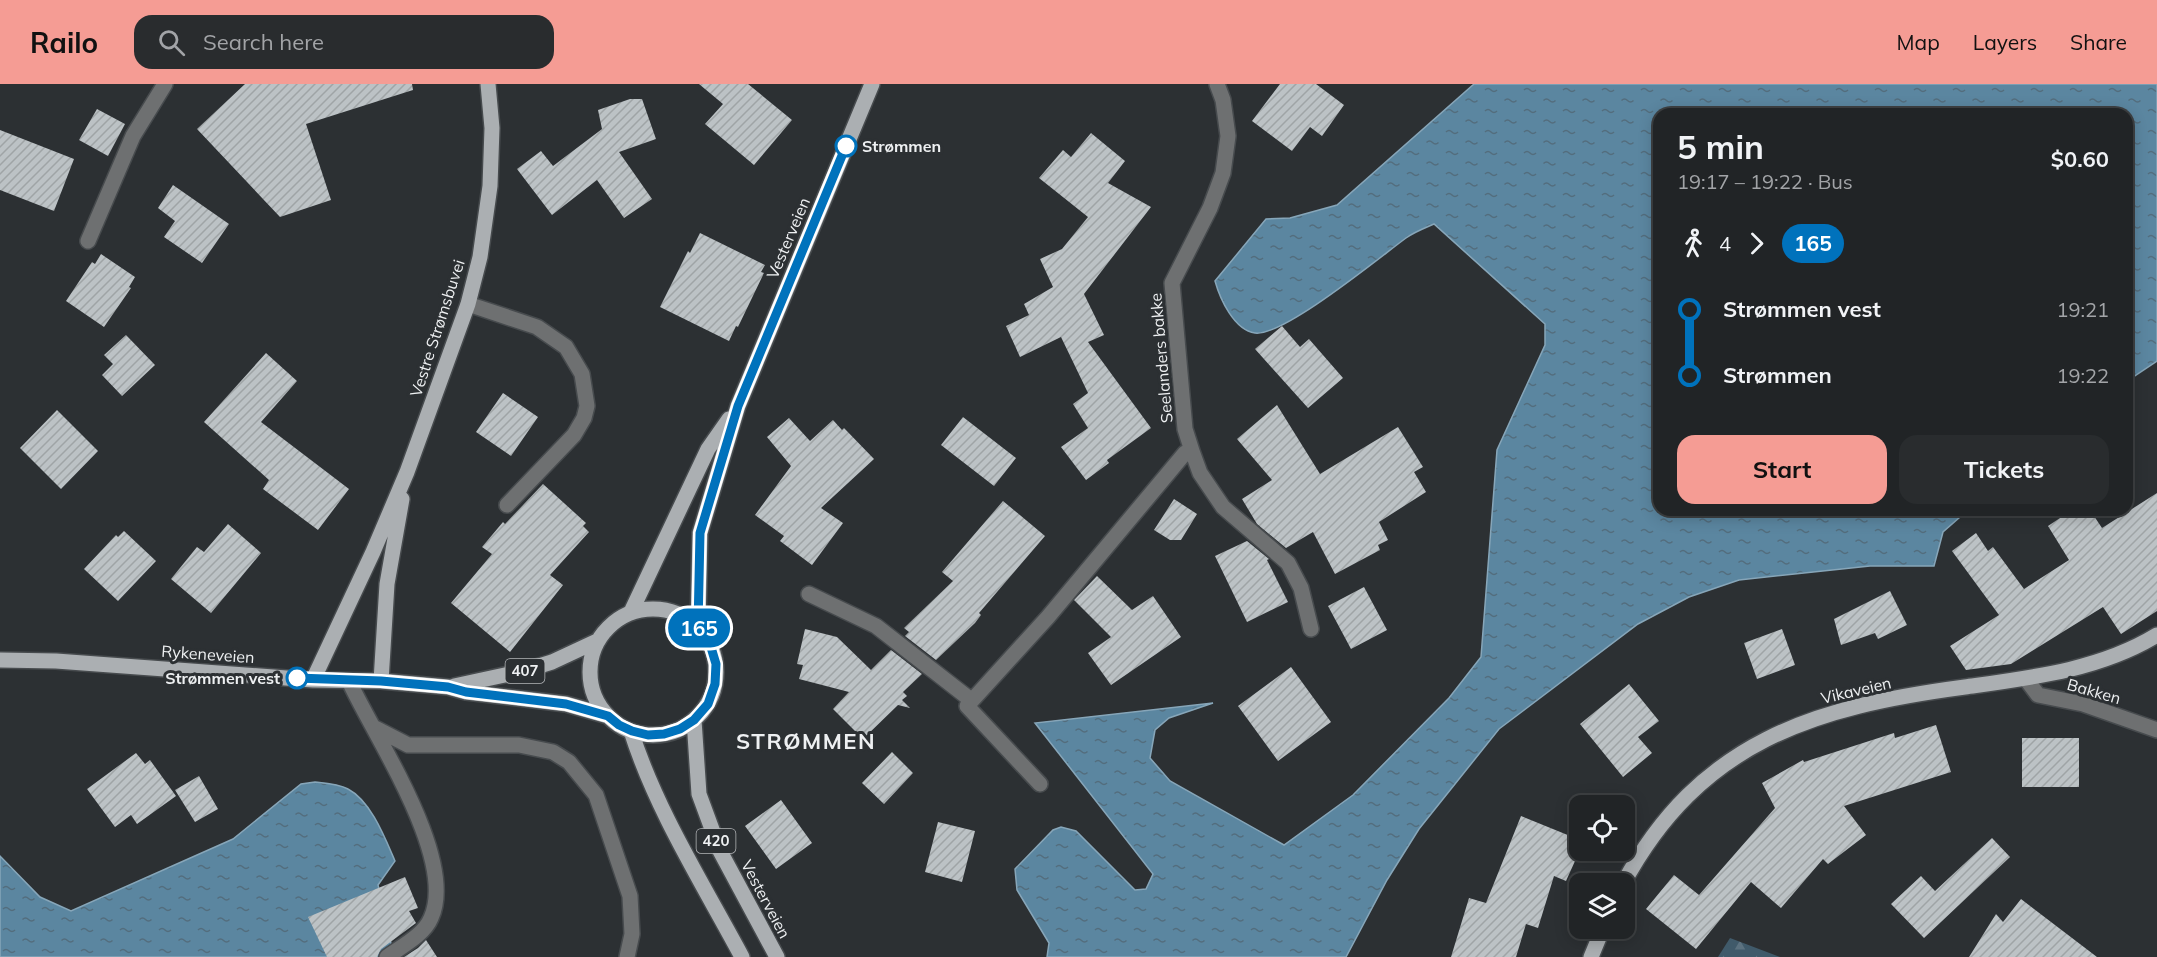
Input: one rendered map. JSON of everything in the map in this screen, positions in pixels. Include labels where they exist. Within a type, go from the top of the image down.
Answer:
[{"type":"main road","name":"Vestre Strømsbuvei","points":[[314,680],[407,472],[468,304],[480,257],[490,186],[492,128],[488,84]]},
{"type":"main road","name":"Vesterveien","points":[[698,627],[700,533],[738,406],[872,84]]},
{"type":"main road","name":"Vesterveien","points":[[631,612],[708,449],[738,406]]},
{"type":"main road","name":"Vestre Strømsbuvei","points":[[381,681],[387,584],[407,472]]},
{"type":"main road","points":[[649,609],[667,610],[684,616],[698,627],[710,644],[716,664],[715,684],[708,704],[694,720],[680,729],[664,734],[648,735],[619,725],[608,716],[596,700],[590,680],[590,660],[597,641],[618,619],[631,612],[649,609]]},
{"type":"main road","name":"Vikaveien","points":[[1629,873],[1638,855],[1663,820],[1699,783],[1734,757],[1788,728],[1837,711],[1885,700],[2026,679],[2082,666],[2121,653],[2157,635]]},
{"type":"main road","name":"Rykeneveien","points":[[448,687],[552,662],[597,641]]},
{"type":"main road","name":"Rykeneveien","points":[[0,660],[56,661],[314,680],[381,681],[448,687],[466,692],[566,704],[608,716]]},
{"type":"main road","name":"Vesterveien","points":[[694,720],[699,794],[720,851],[777,957]]},
{"type":"main road","name":"420","points":[[632,731],[639,755],[667,816],[742,957]]},
{"type":"main road","points":[[1591,957],[1598,939]]},
{"type":"street","points":[[87,241],[133,136],[165,84]]},
{"type":"street","name":"Seelanders bakke","points":[[1217,84],[1223,100],[1228,136],[1223,173],[1210,208],[1172,283],[1185,429],[1200,473],[1223,507],[1288,563],[1301,588],[1311,630]]},
{"type":"street","points":[[468,304],[537,327],[566,347],[582,374],[587,406],[585,418],[574,435],[507,505]]},
{"type":"street","points":[[1040,784],[967,706],[1048,617],[1185,453],[1192,451]]},
{"type":"street","points":[[809,594],[876,626],[971,700]]},
{"type":"street","name":"Bakken","points":[[2026,679],[2038,694],[2083,704],[2157,730]]},
{"type":"street","points":[[350,681],[408,793],[435,863],[437,893],[431,918],[420,934],[387,957]]},
{"type":"street","points":[[375,728],[408,745],[519,745],[553,752],[568,762],[596,795],[630,896],[632,934],[627,957]]},
{"type":"green space","points":[[1730,938],[1780,957],[1718,957]]},
{"type":"water","points":[[1474,84],[2157,84],[2157,361],[2133,377],[2133,108],[1653,108],[1653,516],[1961,516],[1943,532],[1934,566],[1870,566],[1739,580],[1689,597],[1638,624],[1499,729],[1419,829],[1387,880],[1346,957],[1047,957],[1049,943],[1017,890],[1015,869],[1053,830],[1061,827],[1076,831],[1135,890],[1146,889],[1153,874],[1035,723],[1213,703],[1169,718],[1155,730],[1150,758],[1170,781],[1284,845],[1353,795],[1449,698],[1481,657],[1497,450],[1545,345],[1545,324],[1434,224],[1409,236],[1331,294],[1287,323],[1268,331],[1255,333],[1247,331],[1229,313],[1215,281],[1266,219],[1290,218],[1337,205]]},
{"type":"water","points":[[315,782],[340,786],[356,795],[370,811],[387,842],[395,861],[378,885],[394,957],[0,957],[0,856],[40,897],[71,911],[233,839],[301,784]]},
{"type":"building","points":[[245,84],[412,84],[413,90],[306,124],[331,200],[280,217],[197,129]]},
{"type":"building","points":[[699,84],[748,84],[792,120],[754,165],[705,124],[723,104]]},
{"type":"building","points":[[1280,84],[1316,84],[1344,105],[1322,136],[1310,127],[1292,151],[1252,121]]},
{"type":"building","points":[[630,99],[642,99],[656,139],[619,152],[652,199],[624,218],[597,180],[552,215],[517,169],[541,151],[553,166],[602,129],[598,110]]},
{"type":"building","points":[[97,109],[125,124],[108,156],[79,140]]},
{"type":"building","points":[[0,130],[74,159],[54,211],[0,190]]},
{"type":"building","points":[[1091,133],[1125,161],[1108,183],[1151,207],[1084,294],[1104,335],[1088,342],[1151,428],[1107,460],[1109,463],[1086,480],[1061,447],[1088,428],[1073,404],[1088,393],[1061,337],[1020,357],[1006,326],[1029,315],[1024,304],[1053,287],[1040,259],[1062,249],[1088,217],[1039,178],[1063,150],[1071,157]]},
{"type":"building","points":[[173,185],[229,224],[202,263],[164,237],[175,221],[158,208]]},
{"type":"building","points":[[700,233],[765,265],[761,272],[764,273],[729,341],[660,307],[688,251],[690,253]]},
{"type":"building","points":[[101,254],[135,277],[129,287],[131,288],[104,327],[66,301],[92,262],[95,264]]},
{"type":"building","points":[[1282,326],[1300,347],[1309,339],[1343,378],[1308,408],[1255,349]]},
{"type":"building","points":[[126,335],[155,365],[122,396],[102,375],[113,364],[104,355]]},
{"type":"building","points":[[266,353],[297,381],[261,422],[349,489],[318,530],[263,489],[269,480],[204,422]]},
{"type":"building","points":[[503,393],[538,417],[511,456],[476,432]]},
{"type":"building","points":[[1277,405],[1320,474],[1398,427],[1423,467],[1414,472],[1426,492],[1379,522],[1388,540],[1378,545],[1380,550],[1335,574],[1313,532],[1286,548],[1257,524],[1242,499],[1272,480],[1237,439]]},
{"type":"building","points":[[57,410],[98,451],[61,489],[20,448]]},
{"type":"building","points":[[963,417],[1016,458],[994,486],[941,445]]},
{"type":"building","points":[[789,418],[810,441],[833,420],[874,459],[821,508],[843,523],[812,565],[780,541],[784,536],[755,515],[791,466],[767,437]]},
{"type":"building","points":[[543,484],[586,523],[583,526],[589,532],[550,575],[563,585],[510,652],[451,603],[492,554],[482,547],[503,522],[505,524]]},
{"type":"building","points":[[2157,493],[2157,611],[2121,634],[2103,607],[2011,664],[1966,670],[1950,646],[1999,615],[1952,551],[1976,533],[1988,551],[1993,547],[2024,589],[2069,560],[2048,526],[2063,516],[2094,516],[2102,528],[2121,516],[2133,516],[2133,508]]},
{"type":"building","points":[[1174,499],[1197,514],[1181,540],[1170,540],[1154,530]]},
{"type":"building","points":[[1003,501],[1045,536],[979,613],[981,615],[975,623],[936,660],[905,636],[909,632],[904,628],[953,581],[942,572]]},
{"type":"building","points":[[228,524],[261,553],[211,613],[171,579],[197,547],[204,552]]},
{"type":"building","points":[[124,531],[156,561],[118,601],[84,569],[116,535],[118,537]]},
{"type":"building","points":[[1247,541],[1269,559],[1267,560],[1288,602],[1247,622],[1215,556]]},
{"type":"building","points":[[1097,576],[1132,610],[1153,596],[1181,637],[1111,685],[1088,653],[1111,637],[1074,600]]},
{"type":"building","points":[[1364,587],[1387,630],[1351,649],[1328,606]]},
{"type":"building","points":[[1890,591],[1907,625],[1878,639],[1875,633],[1841,645],[1834,619]]},
{"type":"building","points":[[805,629],[837,637],[871,670],[891,650],[922,674],[903,692],[907,696],[902,700],[910,708],[898,705],[863,739],[833,709],[849,692],[799,679],[803,665],[797,664]]},
{"type":"building","points":[[1782,629],[1795,665],[1757,679],[1744,643]]},
{"type":"building","points":[[1291,667],[1331,722],[1278,761],[1238,706]]},
{"type":"building","points":[[1629,684],[1659,721],[1638,737],[1652,753],[1623,777],[1580,724]]},
{"type":"building","points":[[1936,725],[1951,772],[1844,806],[1866,835],[1828,864],[1823,859],[1781,908],[1751,882],[1696,949],[1646,909],[1674,875],[1699,895],[1775,808],[1762,783],[1803,760],[1804,762],[1894,733],[1895,738]]},
{"type":"building","points":[[2022,738],[2079,738],[2079,787],[2022,787]]},
{"type":"building","points":[[892,752],[913,773],[884,804],[862,783]]},
{"type":"building","points":[[136,753],[145,764],[150,760],[176,796],[137,824],[131,815],[115,827],[87,789]]},
{"type":"building","points":[[199,776],[218,809],[195,822],[175,790]]},
{"type":"building","points":[[781,800],[812,843],[776,869],[745,826]]},
{"type":"building","points":[[1521,816],[1569,836],[1569,861],[1575,861],[1566,881],[1554,876],[1538,928],[1526,924],[1516,957],[1451,957],[1469,898],[1486,903]]},
{"type":"building","points":[[938,822],[975,831],[962,882],[925,872]]},
{"type":"building","points":[[1992,838],[2010,857],[1924,938],[1891,904],[1921,876],[1935,891]]},
{"type":"building","points":[[405,877],[418,908],[409,911],[416,923],[381,949],[377,957],[327,957],[308,917]]},
{"type":"building","points":[[2021,899],[2097,957],[1969,957],[1996,914],[2003,922]]},
{"type":"building","points":[[426,940],[437,957],[404,957],[418,948]]},
{"type":"bus line","name":"165","points":[[297,678],[381,681],[448,687],[466,692],[566,704],[608,716],[619,725],[648,735],[664,734],[680,729],[694,720],[708,704],[715,684],[716,664],[710,644],[698,627],[700,533],[738,406],[846,146]]},
{"type":"place","name":"Strømmen","points":[[846,146]]},
{"type":"place","name":"Strømmen vest","points":[[297,678]]},
{"type":"district","name":"STRØMMEN","points":[[806,741]]}]
